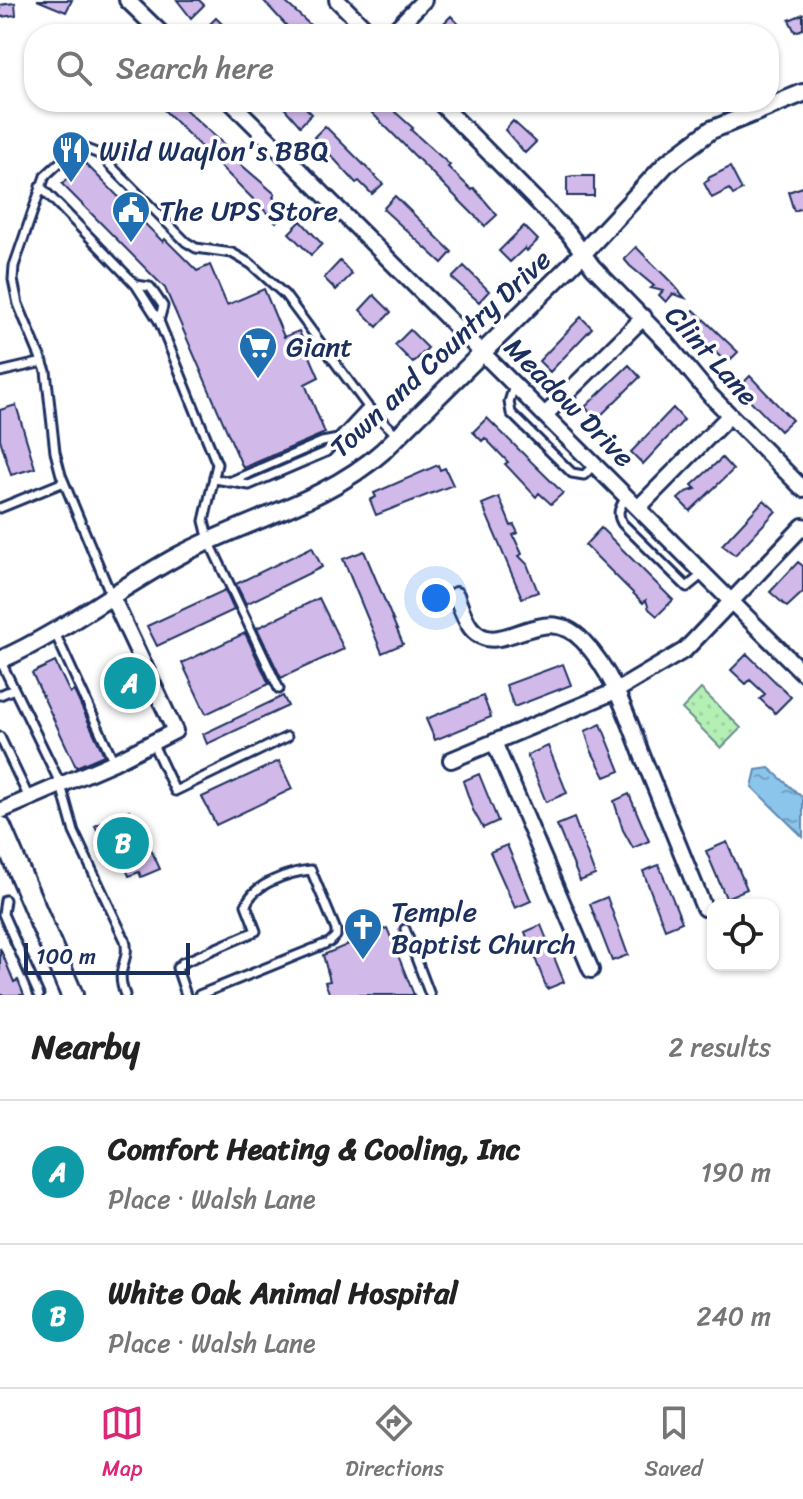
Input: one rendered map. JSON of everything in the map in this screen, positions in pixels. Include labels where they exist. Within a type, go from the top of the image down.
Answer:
[{"type":"main road","points":[[0,827],[72,995]]},
{"type":"street","points":[[127,0],[152,24]]},
{"type":"street","points":[[337,0],[361,24]]},
{"type":"street","points":[[401,24],[424,0]]},
{"type":"street","name":"Town and Country Drive","points":[[779,102],[803,93]]},
{"type":"street","name":"Meadow Drive","points":[[241,112],[803,673]]},
{"type":"street","name":"Clint Lane","points":[[449,112],[569,234],[729,416],[803,489]]},
{"type":"street","name":"Town and Country Drive","points":[[0,660],[55,633],[154,570],[209,541],[352,476],[398,436],[583,253],[666,164],[695,141],[753,112]]},
{"type":"street","points":[[546,414],[644,317]]},
{"type":"street","points":[[639,507],[729,416]]},
{"type":"street","points":[[451,760],[616,691],[685,650],[803,526]]},
{"type":"street","points":[[456,595],[471,628],[486,638],[504,639],[542,625],[554,625],[584,641],[616,691],[704,908]]},
{"type":"street","points":[[0,811],[114,762],[175,731],[112,597]]},
{"type":"street","points":[[494,742],[591,970]]},
{"type":"lane","points":[[112,597],[64,482],[55,452],[47,378],[18,304],[13,273],[40,186],[45,176],[70,153],[86,149],[99,154],[186,242],[196,248],[232,253],[251,264],[291,303],[368,407],[398,436]]},
{"type":"lane","points":[[40,186],[136,285],[159,321],[216,459],[215,479],[204,521],[209,541],[279,689]]},
{"type":"lane","points":[[0,372],[43,362]]},
{"type":"lane","points":[[515,383],[509,402],[511,413],[572,473],[584,475],[596,464]]},
{"type":"lane","points":[[215,479],[227,483],[322,442],[338,439],[368,407]]},
{"type":"lane","points":[[0,508],[64,482]]},
{"type":"lane","points":[[628,495],[619,509],[618,517],[622,523],[687,587],[704,573]]},
{"type":"lane","points":[[55,633],[114,762]]},
{"type":"lane","points":[[0,660],[61,785],[74,832],[127,949],[120,970],[125,995]]},
{"type":"lane","points":[[0,695],[14,689]]},
{"type":"lane","points":[[152,742],[175,791],[287,737]]},
{"type":"lane","points":[[1,741],[29,798]]},
{"type":"lane","points":[[186,995],[177,968],[182,963],[256,931],[246,905],[254,890],[302,870],[311,870],[336,936],[328,943],[199,995]]},
{"type":"lane","points":[[27,889],[2,901],[3,914],[39,995]]},
{"type":"lane","points":[[405,929],[430,995]]},
{"type":"green space","points":[[701,689],[741,728],[721,748],[682,709]]},
{"type":"water","points":[[769,768],[803,798],[803,837],[752,787],[756,770]]},
{"type":"building","points":[[37,0],[72,0],[66,12]]},
{"type":"building","points":[[177,0],[199,0],[204,5],[191,18]]},
{"type":"building","points":[[263,0],[283,0],[309,24],[285,24]]},
{"type":"building","points":[[15,3],[16,15],[0,17],[0,5]]},
{"type":"building","points":[[803,14],[803,29],[795,32],[789,20]]},
{"type":"building","points":[[451,16],[459,24],[443,24]]},
{"type":"building","points":[[166,112],[188,112],[275,194],[273,197],[287,210],[276,222]]},
{"type":"building","points":[[288,112],[312,114],[300,126]]},
{"type":"building","points":[[371,112],[395,112],[450,165],[448,167],[472,190],[474,188],[497,215],[485,226]]},
{"type":"building","points":[[513,121],[536,142],[525,153],[505,130]]},
{"type":"building","points":[[325,126],[383,184],[372,194],[359,181],[356,183],[314,137]]},
{"type":"building","name":"Giant","points":[[84,162],[163,242],[165,239],[197,271],[210,265],[227,305],[264,289],[284,337],[299,331],[319,377],[305,384],[325,433],[243,468],[165,288],[62,184]]},
{"type":"building","points":[[730,167],[742,190],[733,195],[729,189],[712,198],[704,183]]},
{"type":"building","points":[[594,176],[594,196],[567,196],[567,177]]},
{"type":"building","points":[[803,187],[803,208],[794,211],[788,192]]},
{"type":"building","points":[[395,196],[452,252],[442,263],[383,209]]},
{"type":"building","points":[[301,221],[322,244],[311,255],[289,233]]},
{"type":"building","points":[[524,226],[538,240],[510,262],[499,251]]},
{"type":"building","points":[[636,247],[685,298],[673,294],[666,302],[659,295],[663,291],[651,288],[654,286],[624,259]]},
{"type":"building","points":[[340,261],[352,274],[336,290],[324,278]]},
{"type":"building","points":[[464,266],[489,291],[479,302],[452,278]]},
{"type":"building","points":[[374,295],[391,312],[377,327],[360,310]]},
{"type":"building","points":[[694,310],[738,352],[727,363],[683,322]]},
{"type":"building","points":[[581,317],[592,328],[550,372],[539,361]]},
{"type":"building","points":[[410,330],[428,348],[413,363],[395,345]]},
{"type":"building","points":[[629,365],[640,377],[597,419],[585,407]]},
{"type":"building","points":[[750,376],[792,420],[780,431],[738,388]]},
{"type":"building","points":[[16,405],[35,468],[11,475],[0,439],[0,410]]},
{"type":"building","points":[[673,408],[684,420],[643,464],[631,452]]},
{"type":"building","points":[[487,418],[563,493],[551,504],[539,493],[536,497],[485,438],[482,441],[473,432]]},
{"type":"building","points":[[722,458],[733,470],[690,511],[678,499],[696,489],[692,485]]},
{"type":"building","points":[[438,465],[440,470],[445,468],[453,485],[376,515],[370,500],[376,497],[374,493]]},
{"type":"building","points":[[499,497],[511,526],[514,525],[518,533],[513,535],[522,554],[519,556],[527,564],[538,592],[522,598],[482,504]]},
{"type":"building","points":[[764,500],[776,511],[735,555],[722,545]]},
{"type":"building","points":[[601,528],[673,600],[657,616],[649,609],[646,600],[643,603],[585,545]]},
{"type":"building","points":[[312,547],[322,567],[246,604],[236,584]]},
{"type":"building","points":[[364,551],[403,644],[382,653],[343,559]]},
{"type":"building","points":[[798,562],[803,566],[803,592],[787,607],[770,592]]},
{"type":"building","points":[[225,590],[234,610],[157,646],[147,626]]},
{"type":"building","points":[[319,598],[344,649],[281,678],[257,628]]},
{"type":"building","points":[[245,633],[269,684],[206,714],[182,663]]},
{"type":"building","points":[[747,654],[791,697],[775,713],[760,699],[765,694],[750,680],[746,684],[731,670]]},
{"type":"building","points":[[55,662],[70,693],[74,691],[104,755],[76,767],[32,673]]},
{"type":"building","points":[[132,663],[147,695],[128,704],[112,672]]},
{"type":"building","points":[[563,664],[571,685],[514,707],[506,685]]},
{"type":"building","points":[[283,696],[288,706],[207,744],[203,734]]},
{"type":"building","points":[[483,696],[491,717],[435,740],[426,719]]},
{"type":"building","points":[[601,724],[620,771],[605,777],[585,731]]},
{"type":"building","points":[[548,746],[567,793],[546,802],[527,755]]},
{"type":"building","points":[[279,761],[292,789],[216,825],[202,797]]},
{"type":"building","points":[[479,774],[498,821],[483,828],[463,781]]},
{"type":"building","points":[[629,794],[649,841],[633,848],[623,830],[614,801]]},
{"type":"building","points":[[129,810],[144,844],[148,843],[160,869],[141,877],[139,872],[129,876],[118,850],[108,855],[95,826]]},
{"type":"building","points":[[574,818],[595,875],[580,881],[557,825]]},
{"type":"building","points":[[727,842],[747,889],[726,898],[706,851]]},
{"type":"building","points":[[507,845],[531,901],[515,908],[490,852]]},
{"type":"building","points":[[659,865],[682,922],[665,929],[643,871]]},
{"type":"building","points":[[607,897],[628,955],[612,961],[590,904]]},
{"type":"building","points":[[541,925],[564,982],[547,989],[525,932]]},
{"type":"building","name":"Temple Baptist Church","points":[[387,928],[414,995],[330,995],[325,982],[330,981],[323,955]]},
{"type":"building","points":[[0,948],[14,982],[18,980],[24,995],[0,995]]},
{"type":"place","name":"Wild Waylon's BBQ","points":[[71,184]]},
{"type":"place","name":"The UPS Store","points":[[131,244]]},
{"type":"place","name":"Giant","points":[[258,380]]},
{"type":"place","name":"Comfort Heating & Cooling, Inc","points":[[130,683]]},
{"type":"place","name":"White Oak Animal Hospital","points":[[123,843]]},
{"type":"place","name":"Temple Baptist Church","points":[[363,961]]}]
